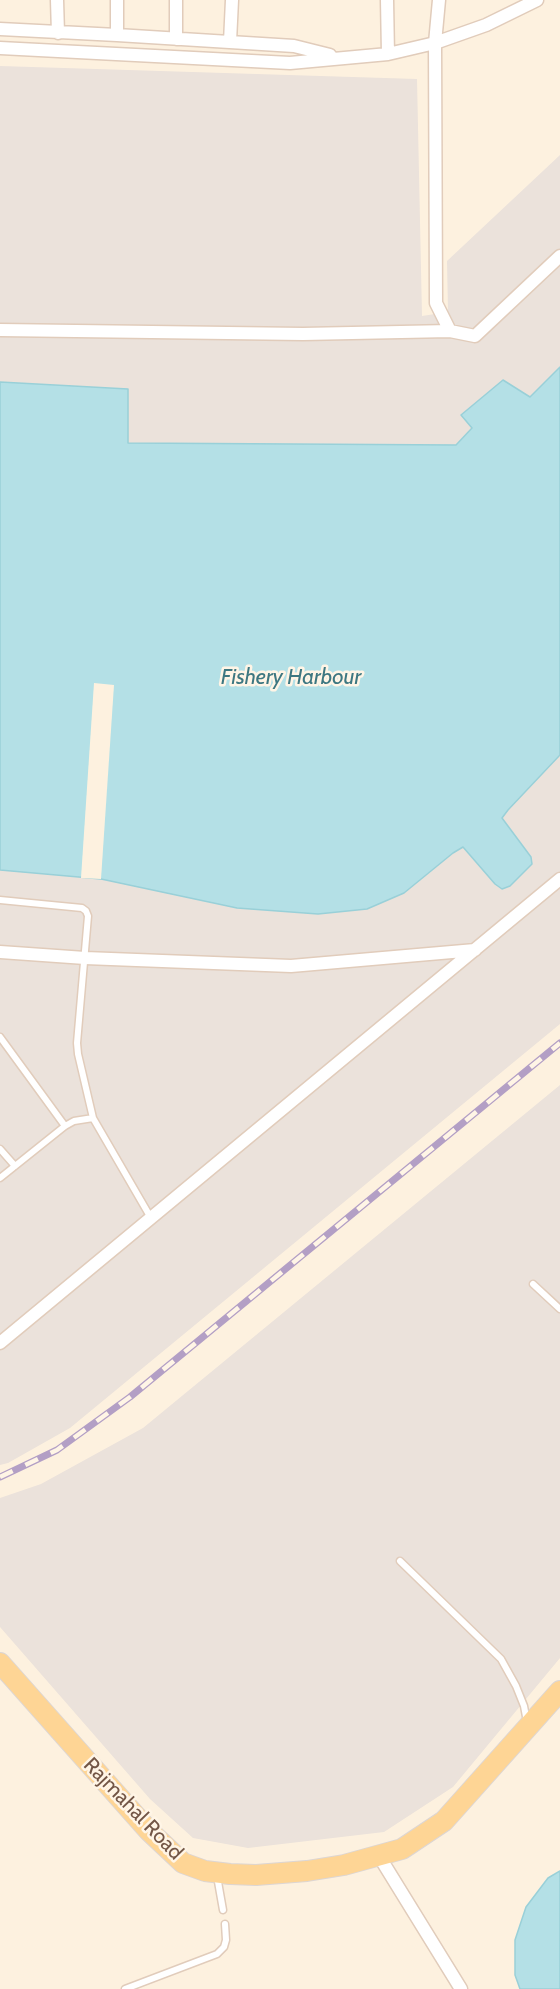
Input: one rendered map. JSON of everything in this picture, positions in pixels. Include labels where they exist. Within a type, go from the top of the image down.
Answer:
[{"type":"main road","name":"Rajmahal Road","points":[[0,1663],[149,1831],[183,1863],[217,1873],[256,1875],[307,1871],[344,1865],[402,1849],[444,1821],[528,1727],[557,1700]]},
{"type":"street","points":[[57,0],[58,33]]},
{"type":"street","points":[[117,0],[117,35]]},
{"type":"street","points":[[176,0],[176,39]]},
{"type":"street","points":[[230,42],[232,0]]},
{"type":"street","points":[[387,0],[388,54]]},
{"type":"street","points":[[439,0],[435,43],[436,303],[450,331]]},
{"type":"street","points":[[0,48],[290,63],[388,54],[435,43],[486,25],[537,0]]},
{"type":"street","points":[[0,30],[294,46],[340,57]]},
{"type":"street","points":[[0,330],[303,334],[450,331],[475,336],[560,256]]},
{"type":"street","points":[[0,1343],[558,881]]},
{"type":"street","points":[[0,952],[85,958],[291,966],[475,950]]},
{"type":"street","points":[[379,1856],[461,1989]]},
{"type":"lane","points":[[0,900],[82,908],[86,911],[88,916],[78,1054],[93,1118],[152,1218]]},
{"type":"lane","points":[[0,1037],[64,1126]]},
{"type":"lane","points":[[0,1178],[64,1126],[74,1121],[93,1118]]},
{"type":"lane","points":[[0,1149],[15,1166]]},
{"type":"lane","points":[[533,1284],[560,1309]]},
{"type":"lane","points":[[400,1562],[501,1659],[520,1696],[528,1727]]},
{"type":"lane","points":[[217,1873],[223,1910]]},
{"type":"lane","points":[[124,1989],[217,1954],[224,1947],[226,1940],[225,1924]]},
{"type":"shaded area","points":[[0,66],[417,79],[422,316],[448,312],[447,261],[560,155],[560,367],[530,397],[503,380],[461,415],[472,428],[456,445],[127,443],[127,389],[0,382]]},
{"type":"shaded area","points":[[560,755],[560,1024],[70,1428],[8,1463],[0,1465],[0,870],[101,879],[237,908],[367,909],[404,893],[463,847],[495,884],[506,824],[502,818]]},
{"type":"shaded area","points":[[560,1085],[560,1658],[453,1787],[384,1832],[248,1848],[193,1838],[150,1799],[0,1627],[0,1498],[41,1484],[143,1428]]},
{"type":"water","name":"Fishery Harbour","points":[[560,367],[560,755],[502,818],[531,857],[532,864],[510,886],[502,889],[495,884],[463,847],[404,893],[367,909],[318,914],[237,908],[101,879],[0,870],[0,382],[128,389],[128,443],[456,445],[472,428],[461,415],[503,380],[530,397]]},
{"type":"water","points":[[560,1871],[560,1989],[520,1989],[515,1975],[515,1940],[526,1907],[548,1878]]},
{"type":"pier","points":[[94,683],[114,685],[101,879],[81,878]]},
{"type":"railway","points":[[0,1477],[57,1450],[130,1397],[560,1043]]}]
